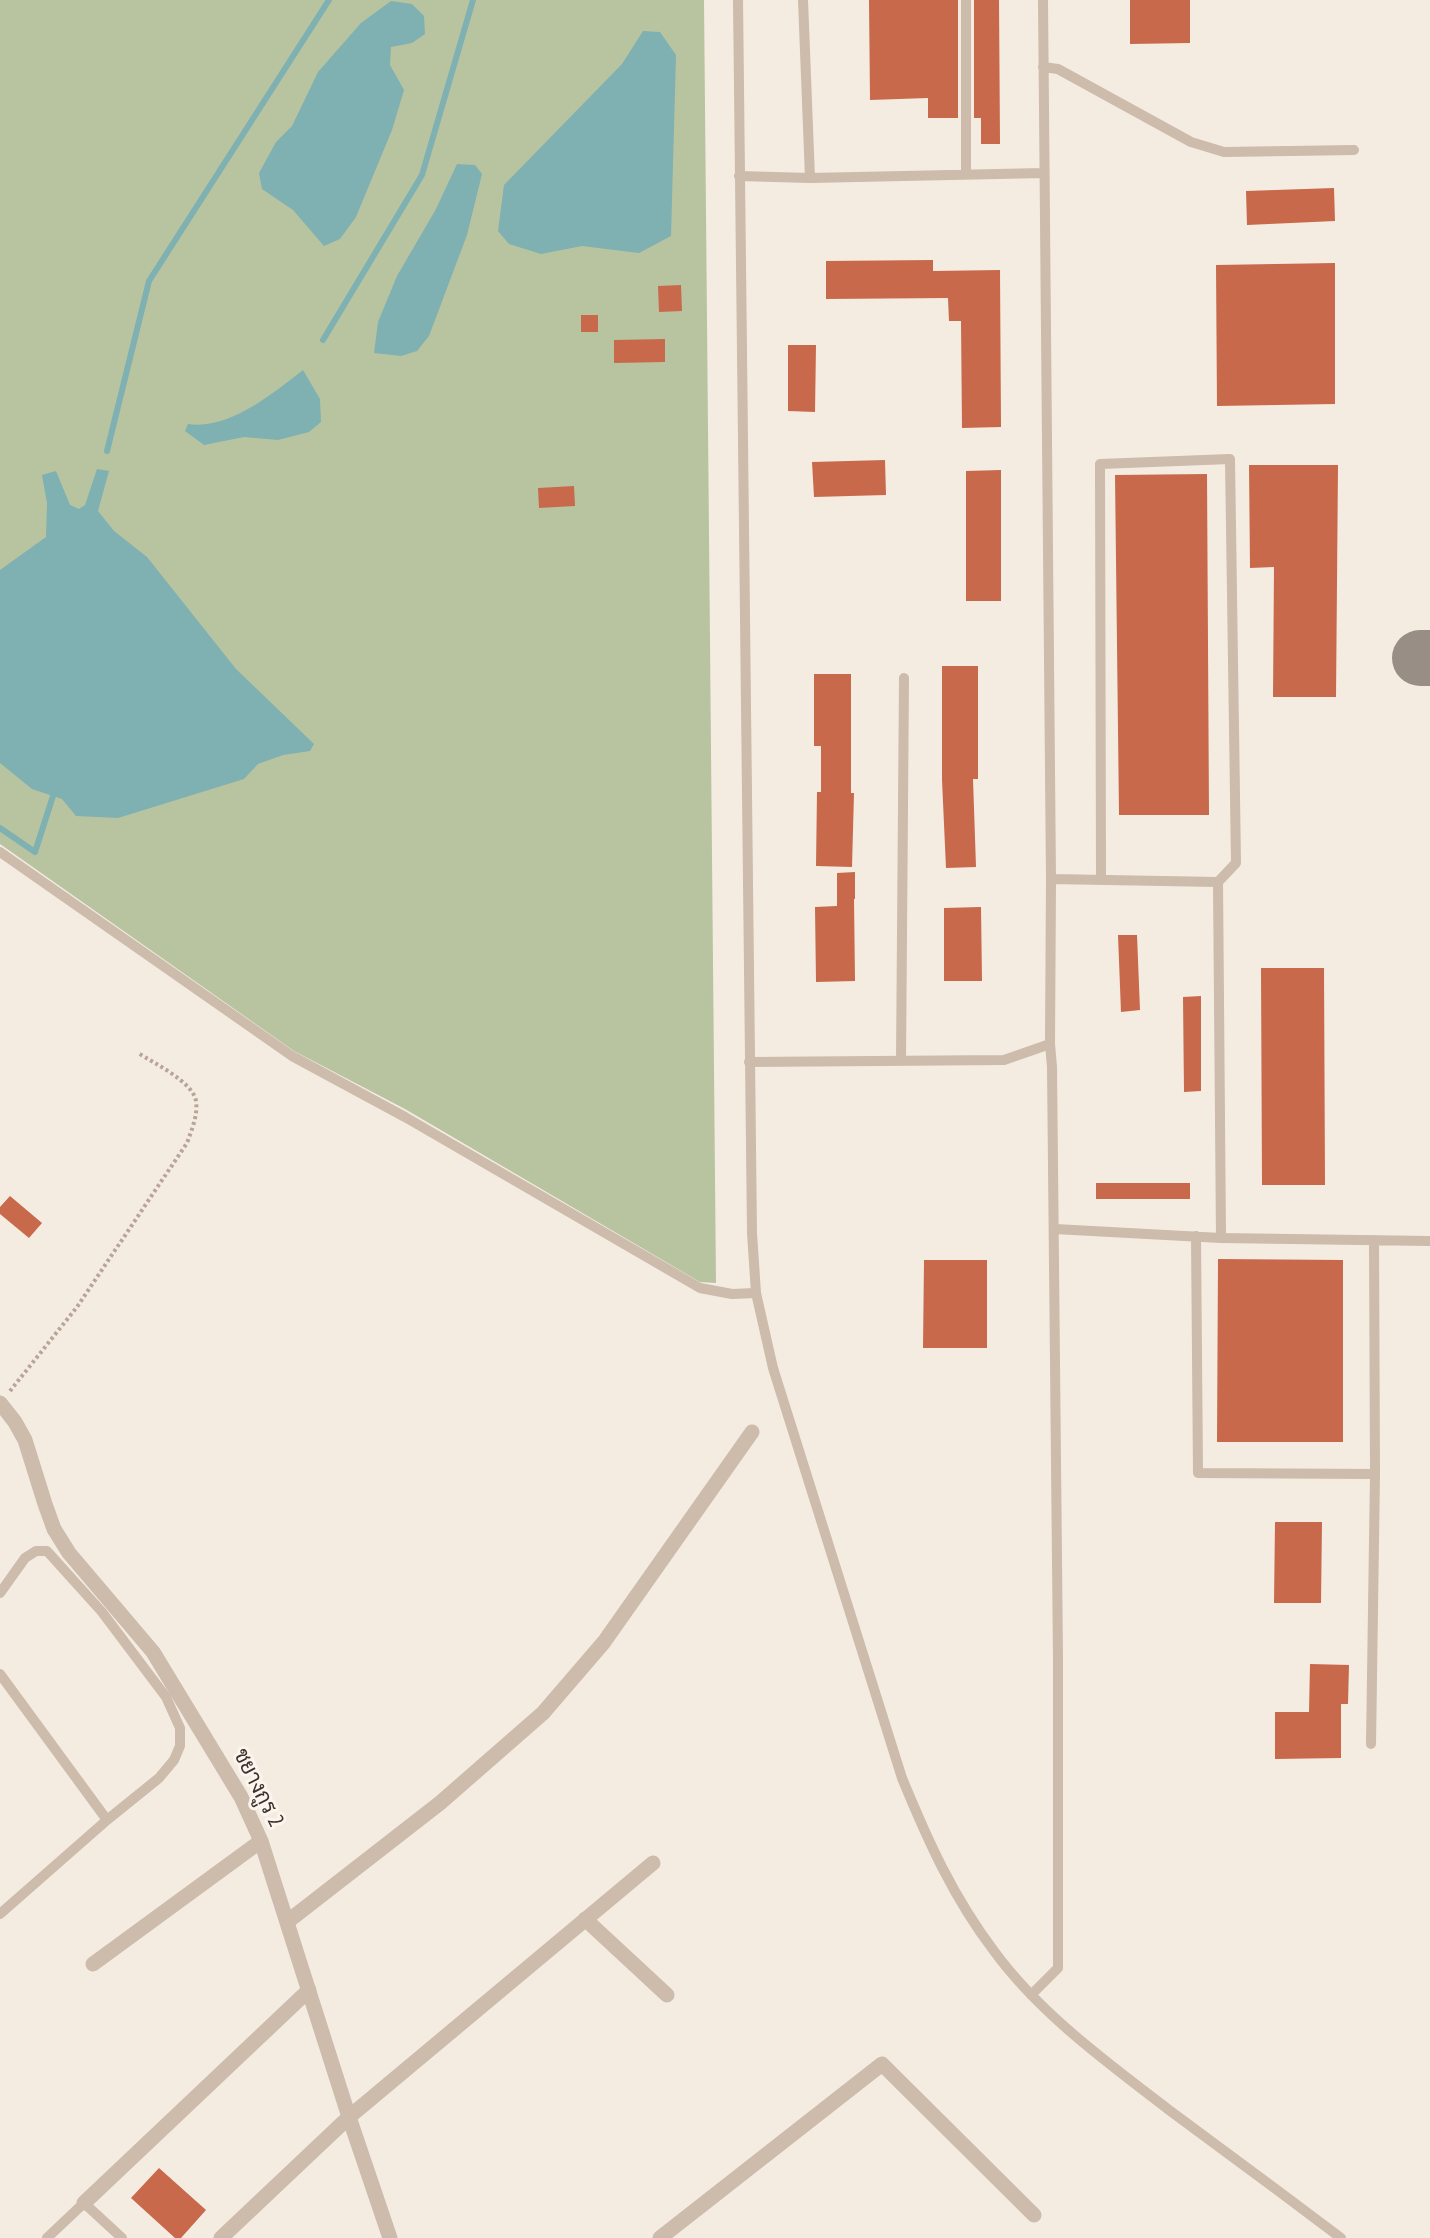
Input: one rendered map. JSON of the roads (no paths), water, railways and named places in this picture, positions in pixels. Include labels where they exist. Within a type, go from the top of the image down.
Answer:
[{"type":"street","name":"ชยางกูร 2","points":[[0,1403],[25,1440],[54,1529],[69,1553],[153,1652],[241,1797],[261,1841],[390,2238]]},
{"type":"street","points":[[287,1922],[440,1803],[543,1713],[604,1642],[752,1432]]},
{"type":"street","points":[[93,1964],[261,1841]]},
{"type":"street","points":[[221,2238],[349,2117],[653,1863]]},
{"type":"street","points":[[585,1919],[667,1995]]},
{"type":"street","points":[[84,2203],[309,1990]]},
{"type":"street","points":[[660,2238],[882,2064],[1034,2215]]},
{"type":"lane","points":[[738,0],[748,1062],[752,1233],[756,1293],[772,1368],[903,1778],[928,1842],[962,1905],[994,1953],[1031,1995],[1099,2057],[1341,2238]]},
{"type":"lane","points":[[803,0],[810,178]]},
{"type":"lane","points":[[966,0],[966,174]]},
{"type":"lane","points":[[1031,1995],[1058,1968],[1055,1230],[1050,1044],[1051,879],[1042,0]]},
{"type":"lane","points":[[1043,67],[1058,69],[1191,142],[1224,152],[1354,150]]},
{"type":"lane","points":[[739,176],[810,178],[1044,173]]},
{"type":"lane","points":[[1101,880],[1100,464],[1230,459],[1236,862],[1218,882],[1221,1238]]},
{"type":"lane","points":[[901,1061],[904,678]]},
{"type":"lane","points":[[0,852],[292,1056],[405,1117],[700,1288],[732,1294],[756,1293]]},
{"type":"lane","points":[[1051,879],[1218,882]]},
{"type":"lane","points":[[748,1062],[1004,1060],[1050,1044]]},
{"type":"lane","points":[[1055,1230],[1221,1238],[1430,1240]]},
{"type":"lane","points":[[1196,1236],[1198,1473],[1375,1474]]},
{"type":"lane","points":[[1371,1744],[1375,1474],[1374,1240]]},
{"type":"lane","points":[[0,1593],[25,1558],[36,1551],[47,1551],[102,1612],[166,1697],[180,1728],[180,1746],[174,1760],[159,1778],[107,1820],[0,1914]]},
{"type":"lane","points":[[0,1674],[107,1820]]},
{"type":"lane","points":[[47,2238],[84,2203],[122,2238]]},
{"type":"water","points":[[391,1],[412,4],[424,16],[425,34],[412,43],[391,47],[390,65],[404,90],[392,130],[356,217],[340,239],[324,246],[293,210],[262,189],[259,173],[276,142],[292,126],[318,72],[361,23]]},
{"type":"water","points":[[643,31],[660,32],[676,55],[671,236],[639,253],[582,246],[541,254],[509,244],[498,231],[504,185],[622,64]]},
{"type":"water","points":[[457,164],[475,165],[482,174],[467,235],[429,336],[417,351],[401,356],[374,353],[378,322],[397,276],[436,209]]},
{"type":"water","points":[[303,370],[320,399],[321,422],[309,432],[278,440],[244,437],[204,445],[185,431],[188,424],[203,424],[234,416],[264,399]]},
{"type":"water","points":[[97,469],[109,471],[98,511],[114,531],[147,557],[236,669],[314,744],[310,751],[283,755],[258,764],[244,779],[118,818],[76,816],[62,799],[32,789],[0,763],[0,570],[46,537],[47,503],[42,475],[56,471],[70,505],[79,509],[85,505]]},
{"type":"waterway","points":[[107,451],[149,281],[329,0]]},
{"type":"waterway","points":[[323,340],[422,175],[473,0]]},
{"type":"waterway","points":[[0,828],[35,852],[53,796]]}]
